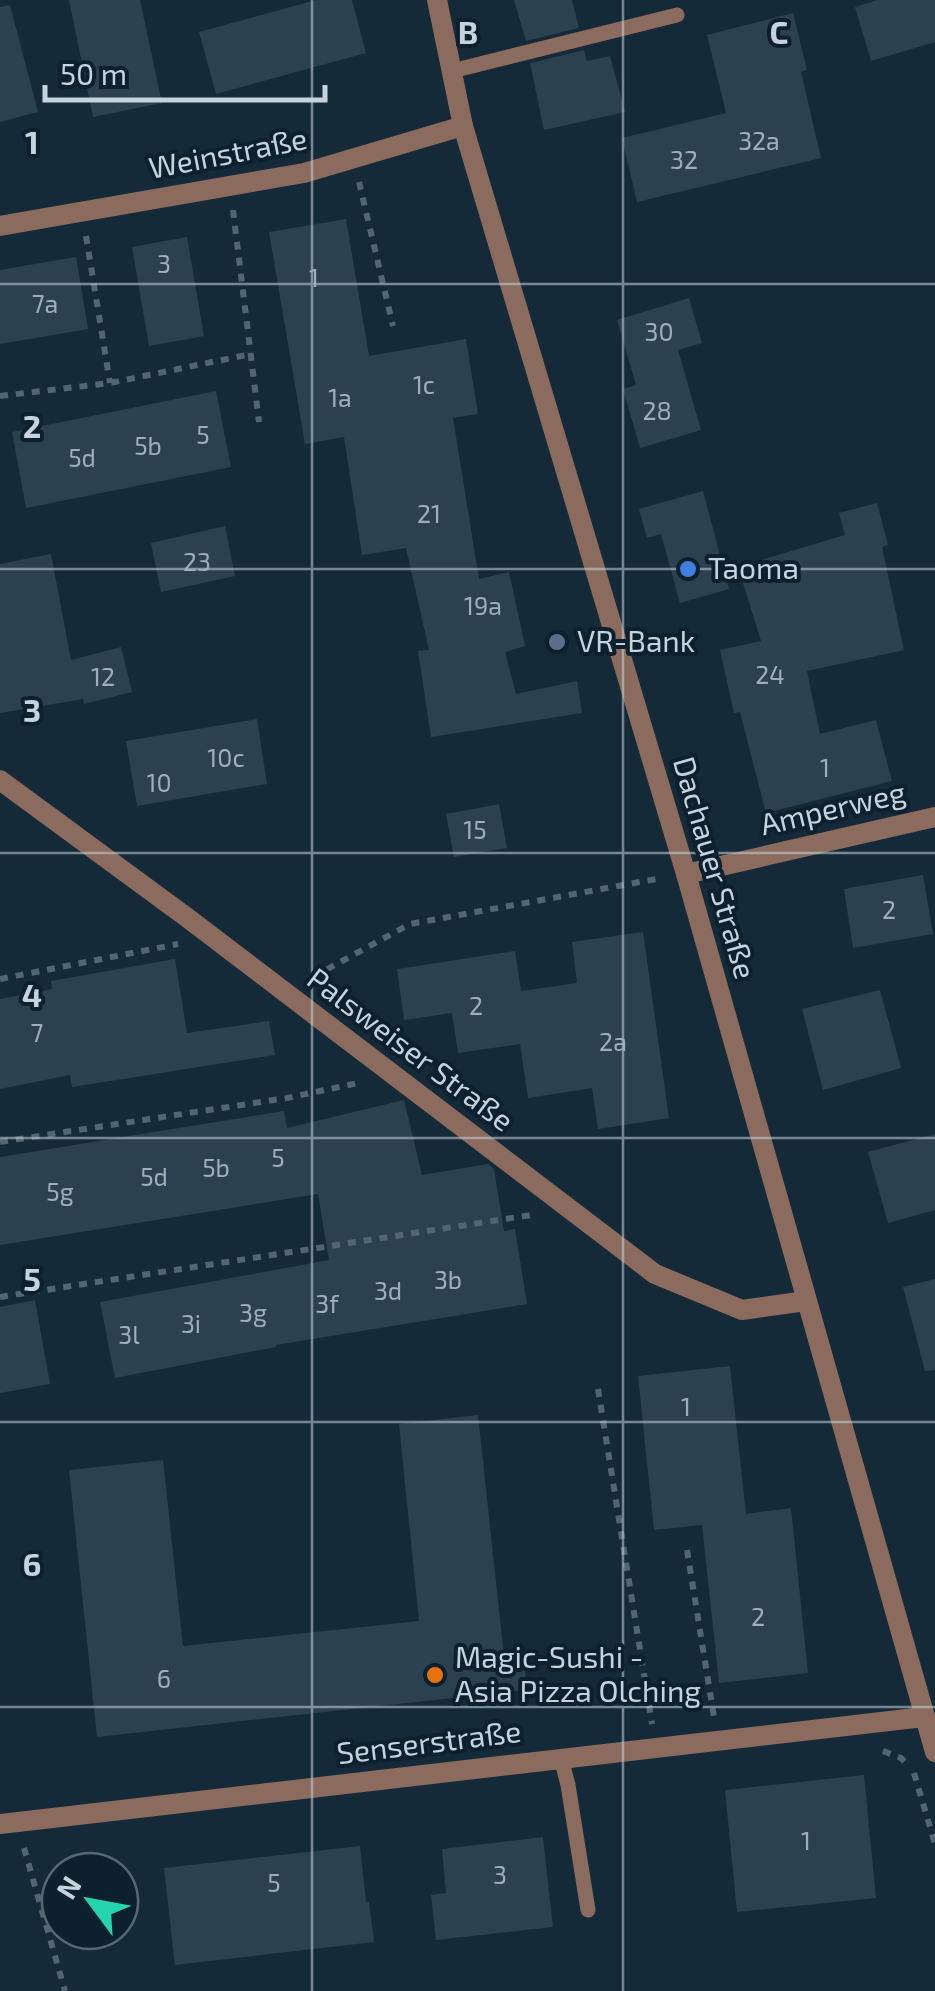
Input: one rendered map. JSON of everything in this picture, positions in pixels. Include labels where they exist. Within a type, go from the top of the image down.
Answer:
[{"type":"street","name":"Dachauer Straße","points":[[437,0],[463,126],[686,874],[935,1752]]},
{"type":"street","name":"Weinstraße","points":[[0,226],[304,173],[463,126]]},
{"type":"street","name":"Palsweiser Straße","points":[[0,780],[655,1274],[742,1310],[806,1302]]},
{"type":"street","name":"Amperweg","points":[[686,874],[935,817]]},
{"type":"street","name":"Senserstraße","points":[[8,1823],[924,1716]]},
{"type":"lane","points":[[452,71],[678,15]]},
{"type":"lane","points":[[561,1758],[588,1910]]},
{"type":"path","points":[[354,158],[394,326]]},
{"type":"path","points":[[230,186],[259,422]]},
{"type":"path","points":[[82,212],[110,383]]},
{"type":"path","points":[[0,396],[110,383],[251,354]]},
{"type":"path","points":[[285,992],[410,924],[686,874]]},
{"type":"path","points":[[0,979],[213,937]]},
{"type":"path","points":[[0,1142],[287,1098],[394,1076]]},
{"type":"path","points":[[0,1297],[517,1218],[566,1207]]},
{"type":"path","points":[[598,1390],[656,1747]]},
{"type":"path","points":[[687,1550],[718,1740]]},
{"type":"path","points":[[878,1749],[902,1758],[914,1772],[935,1844]]},
{"type":"path","points":[[8,1823],[65,1991]]},
{"type":"building","points":[[69,0],[140,0],[162,103],[93,117]]},
{"type":"building","points":[[316,0],[352,0],[366,53],[216,94],[199,32]]},
{"type":"building","points":[[514,0],[572,0],[579,28],[526,41]]},
{"type":"building","points":[[877,0],[935,0],[935,42],[871,61],[855,7]]},
{"type":"building","points":[[10,5],[38,112],[0,122],[0,7]]},
{"type":"building","points":[[793,13],[807,70],[801,72],[821,158],[637,202],[622,138],[726,113],[707,35]]},
{"type":"building","points":[[584,50],[587,61],[610,56],[625,112],[544,130],[530,63]]},
{"type":"building","points":[[346,219],[369,356],[466,339],[478,414],[453,418],[479,579],[509,572],[525,646],[505,652],[516,694],[577,681],[582,713],[431,737],[418,651],[429,650],[406,548],[362,555],[344,437],[305,444],[269,232]]},
{"type":"building","points":[[187,237],[204,336],[149,346],[132,247]]},
{"type":"building","points":[[76,257],[88,329],[0,344],[0,270]]},
{"type":"building","points":[[689,298],[702,343],[678,350],[701,430],[640,448],[623,389],[636,385],[617,320]]},
{"type":"building","points":[[216,391],[231,467],[26,508],[12,432]]},
{"type":"building","points":[[703,491],[729,589],[680,603],[661,534],[647,538],[639,509]]},
{"type":"building","points":[[877,503],[888,545],[882,547],[904,650],[807,671],[820,734],[876,720],[892,781],[766,813],[740,712],[734,713],[720,650],[761,641],[738,567],[845,535],[839,513]]},
{"type":"building","points":[[225,526],[235,576],[161,592],[151,543]]},
{"type":"building","points":[[51,554],[71,660],[121,647],[132,692],[84,704],[83,699],[0,713],[0,564]]},
{"type":"building","points":[[257,719],[267,784],[137,806],[126,741]]},
{"type":"building","points":[[499,804],[507,848],[454,857],[446,814]]},
{"type":"building","points":[[923,875],[933,934],[853,948],[844,889]]},
{"type":"building","points":[[643,932],[669,1118],[598,1129],[592,1088],[528,1098],[520,1044],[458,1053],[452,1013],[404,1020],[397,969],[515,951],[521,991],[577,983],[572,942]]},
{"type":"building","points":[[175,959],[187,1033],[269,1021],[275,1055],[72,1087],[70,1075],[0,1089],[0,999],[52,989],[51,981]]},
{"type":"building","points":[[880,990],[901,1068],[823,1090],[802,1009]]},
{"type":"building","points":[[404,1100],[422,1175],[488,1164],[494,1169],[504,1231],[515,1229],[527,1304],[276,1345],[115,1378],[100,1302],[329,1260],[318,1194],[0,1245],[0,1157],[284,1111],[287,1128]]},
{"type":"building","points":[[935,1134],[935,1210],[888,1223],[868,1152]]},
{"type":"building","points":[[935,1279],[935,1370],[925,1371],[903,1287]]},
{"type":"building","points":[[35,1300],[50,1384],[0,1393],[0,1307]]},
{"type":"building","points":[[730,1366],[746,1514],[791,1508],[808,1673],[719,1683],[702,1525],[654,1530],[638,1376]]},
{"type":"building","points":[[478,1415],[504,1656],[523,1654],[527,1690],[97,1737],[69,1470],[163,1460],[183,1646],[419,1621],[399,1424]]},
{"type":"building","points":[[864,1775],[876,1898],[737,1912],[725,1790]]},
{"type":"building","points":[[543,1837],[553,1927],[436,1940],[431,1895],[446,1893],[442,1849]]},
{"type":"building","points":[[360,1846],[374,1942],[175,1965],[164,1868]]},
{"type":"place","name":"Taoma","points":[[688,569]]},
{"type":"place","name":"VR-Bank","points":[[557,642]]},
{"type":"place","name":"Magic-Sushi - Asia Pizza Olching","points":[[435,1675]]}]
